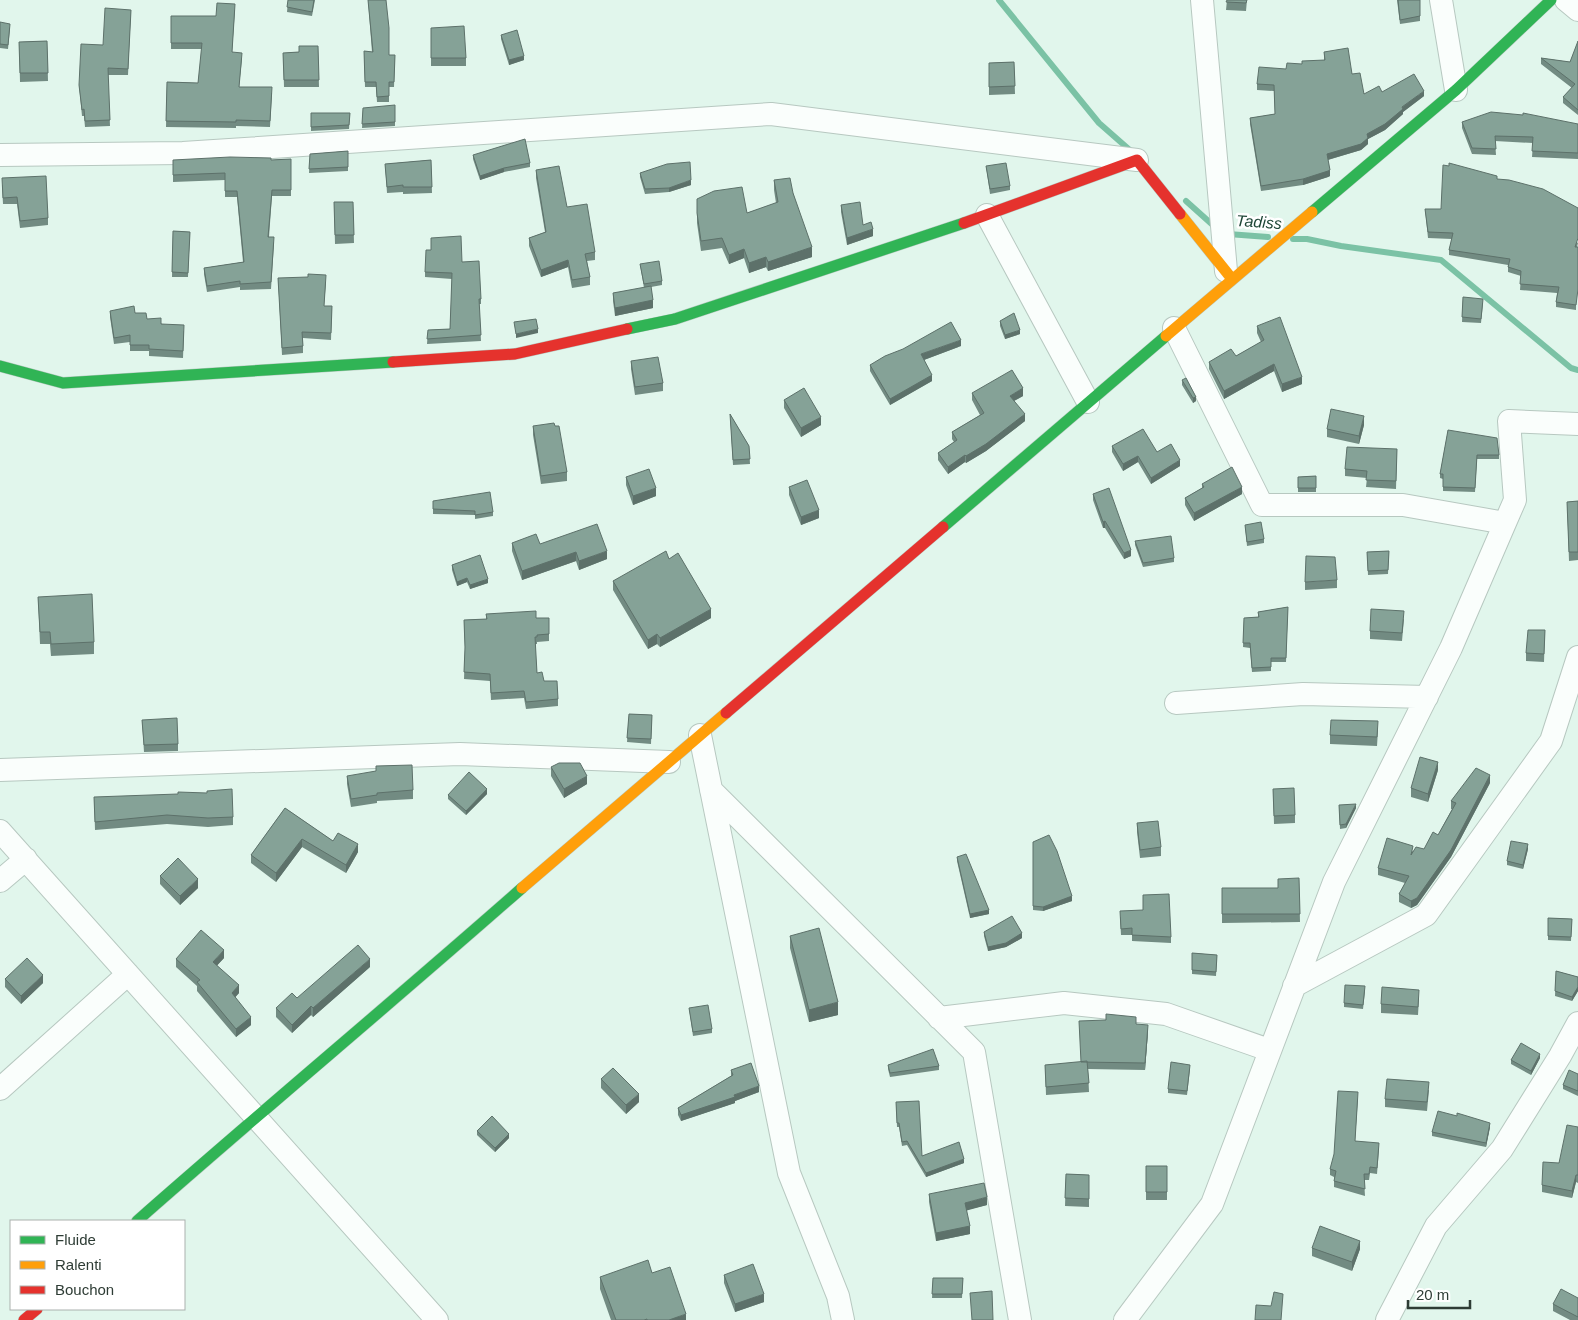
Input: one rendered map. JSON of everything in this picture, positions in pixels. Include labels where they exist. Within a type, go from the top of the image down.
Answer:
[{"type":"main road","points":[[138,1220],[700,734],[1174,328],[1229,275],[1456,90],[1551,0]]},
{"type":"main road","points":[[0,366],[63,383],[515,354],[675,319],[987,215],[1138,160],[1229,275]]},
{"type":"main road","points":[[24,1320],[36,1310]]},
{"type":"street","points":[[1202,0],[1229,275]]},
{"type":"street","points":[[1441,0],[1456,90]]},
{"type":"street","points":[[1566,0],[1578,10]]},
{"type":"street","points":[[0,155],[183,153],[771,114],[1138,160]]},
{"type":"street","points":[[987,215],[1088,402]]},
{"type":"street","points":[[1174,328],[1262,505],[1403,505],[1505,522]]},
{"type":"street","points":[[1125,1320],[1212,1204],[1334,882],[1451,648],[1515,500],[1508,421],[1578,424]]},
{"type":"street","points":[[1294,986],[1426,914],[1551,741],[1578,658]]},
{"type":"street","points":[[1176,703],[1303,694],[1427,697]]},
{"type":"street","points":[[700,734],[789,1173],[838,1296],[843,1320]]},
{"type":"street","points":[[0,770],[460,754],[669,762]]},
{"type":"street","points":[[711,790],[974,1052],[1020,1320]]},
{"type":"street","points":[[0,831],[436,1320]]},
{"type":"street","points":[[0,881],[26,859]]},
{"type":"street","points":[[0,1089],[128,974]]},
{"type":"street","points":[[939,1018],[1064,1003],[1166,1014],[1269,1050]]},
{"type":"street","points":[[1387,1320],[1436,1226],[1502,1149],[1560,1056],[1578,1023]]},
{"type":"building","points":[[288,0],[314,0],[312,12],[287,7]]},
{"type":"building","points":[[368,0],[386,0],[389,55],[395,55],[394,82],[389,82],[389,96],[377,97],[376,82],[365,82],[364,51],[373,52]]},
{"type":"building","points":[[1227,0],[1247,0],[1246,3],[1226,2]]},
{"type":"building","points":[[1398,0],[1420,0],[1420,16],[1400,20]]},
{"type":"building","points":[[217,3],[235,4],[232,52],[242,53],[239,87],[272,87],[270,121],[166,121],[167,82],[198,83],[202,43],[171,43],[171,16],[216,16]]},
{"type":"building","points":[[105,8],[131,10],[128,69],[108,68],[110,120],[85,121],[79,85],[81,44],[103,45]]},
{"type":"building","points":[[0,22],[10,24],[8,45],[0,44]]},
{"type":"building","points":[[464,26],[466,58],[431,58],[431,28]]},
{"type":"building","points":[[517,30],[524,56],[509,60],[501,35]]},
{"type":"building","points":[[47,41],[48,73],[20,73],[19,42]]},
{"type":"building","points":[[1578,41],[1578,110],[1563,97],[1575,84],[1541,58],[1570,62]]},
{"type":"building","points":[[299,46],[318,46],[319,80],[284,80],[283,53],[299,52]]},
{"type":"building","points":[[1348,48],[1352,74],[1360,73],[1364,94],[1379,86],[1382,92],[1414,74],[1424,91],[1402,107],[1403,109],[1385,124],[1367,134],[1368,138],[1361,144],[1327,154],[1330,170],[1303,179],[1261,186],[1250,118],[1275,114],[1274,85],[1257,84],[1259,67],[1286,69],[1287,63],[1302,64],[1302,61],[1325,60],[1324,52]]},
{"type":"building","points":[[1014,62],[1015,86],[989,87],[989,63]]},
{"type":"building","points":[[395,105],[395,122],[362,124],[363,108]]},
{"type":"building","points":[[1491,112],[1523,115],[1523,113],[1578,124],[1578,153],[1532,151],[1533,137],[1495,136],[1496,149],[1472,148],[1462,122]]},
{"type":"building","points":[[311,113],[350,113],[349,125],[311,127]]},
{"type":"building","points":[[525,139],[530,163],[504,168],[480,176],[473,155]]},
{"type":"building","points":[[348,151],[348,167],[309,169],[310,154]]},
{"type":"building","points":[[230,157],[271,158],[271,160],[291,159],[291,190],[272,190],[268,237],[274,237],[271,282],[240,284],[240,281],[207,286],[204,268],[244,262],[237,191],[225,191],[225,173],[173,175],[173,160]]},
{"type":"building","points":[[431,160],[432,187],[403,187],[403,185],[387,187],[385,164]]},
{"type":"building","points":[[690,162],[691,180],[669,188],[645,189],[640,173],[667,164]]},
{"type":"building","points":[[1006,163],[1010,186],[990,189],[986,166]]},
{"type":"building","points":[[1449,163],[1497,176],[1497,179],[1509,180],[1543,189],[1578,208],[1578,238],[1575,247],[1578,247],[1576,305],[1556,302],[1559,287],[1520,284],[1521,271],[1508,267],[1510,259],[1449,250],[1453,233],[1428,232],[1425,209],[1441,209],[1443,165],[1449,166]]},
{"type":"building","points":[[559,166],[567,207],[587,204],[595,252],[585,254],[590,277],[572,280],[568,260],[541,270],[529,238],[546,232],[536,170]]},
{"type":"building","points":[[46,176],[48,218],[20,221],[17,197],[3,198],[2,178]]},
{"type":"building","points":[[790,178],[793,193],[812,247],[768,262],[766,257],[749,263],[744,249],[729,255],[722,238],[701,241],[697,199],[714,191],[742,187],[747,213],[778,202],[774,180]]},
{"type":"building","points":[[334,202],[353,202],[354,235],[335,235]]},
{"type":"building","points":[[860,202],[863,225],[871,222],[873,229],[847,238],[841,205]]},
{"type":"building","points":[[173,231],[190,232],[188,273],[172,272]]},
{"type":"building","points":[[461,236],[462,262],[479,261],[481,335],[427,339],[428,330],[450,329],[452,273],[425,272],[426,250],[431,250],[431,238]]},
{"type":"building","points":[[659,261],[662,281],[644,284],[640,264]]},
{"type":"building","points":[[308,274],[326,275],[324,306],[332,306],[331,333],[302,332],[303,346],[282,348],[278,278],[308,277]]},
{"type":"building","points":[[651,286],[653,300],[615,308],[613,293]]},
{"type":"building","points":[[1463,297],[1483,299],[1481,319],[1462,317]]},
{"type":"building","points":[[134,306],[135,313],[146,313],[147,319],[161,318],[161,324],[184,325],[183,351],[149,349],[149,345],[130,345],[130,335],[114,338],[110,311]]},
{"type":"building","points":[[1014,313],[1020,330],[1005,335],[1000,321]]},
{"type":"building","points":[[1280,317],[1302,377],[1282,384],[1274,364],[1224,391],[1209,362],[1231,349],[1236,356],[1264,340],[1257,326]]},
{"type":"building","points":[[536,319],[538,329],[516,334],[514,322]]},
{"type":"building","points":[[951,322],[961,340],[921,354],[932,375],[890,399],[870,365]]},
{"type":"building","points":[[658,357],[663,383],[635,387],[631,361]]},
{"type":"building","points":[[1012,370],[1023,388],[1010,396],[1025,414],[986,444],[948,467],[938,453],[957,440],[952,432],[984,413],[972,393]]},
{"type":"building","points":[[1186,378],[1196,397],[1193,398],[1182,380]]},
{"type":"building","points":[[804,388],[821,417],[801,428],[784,400]]},
{"type":"building","points":[[1331,409],[1364,416],[1359,436],[1327,429]]},
{"type":"building","points":[[730,414],[749,446],[750,459],[733,460]]},
{"type":"building","points":[[554,423],[555,426],[559,426],[567,472],[541,476],[533,426]]},
{"type":"building","points":[[1143,429],[1157,452],[1171,444],[1180,460],[1151,478],[1138,456],[1123,464],[1112,446]]},
{"type":"building","points":[[1448,430],[1497,438],[1499,455],[1477,455],[1475,488],[1443,487],[1443,474],[1440,474]]},
{"type":"building","points":[[1347,447],[1397,449],[1396,481],[1366,480],[1367,471],[1345,469]]},
{"type":"building","points":[[1232,467],[1242,487],[1194,513],[1185,498],[1204,487],[1202,484]]},
{"type":"building","points":[[649,469],[656,488],[633,496],[626,477]]},
{"type":"building","points":[[1316,476],[1316,488],[1298,488],[1298,477]]},
{"type":"building","points":[[807,480],[819,510],[801,517],[789,487]]},
{"type":"building","points":[[1109,488],[1131,550],[1124,553],[1105,521],[1103,522],[1093,494]]},
{"type":"building","points":[[490,492],[493,512],[475,515],[475,511],[433,509],[433,501]]},
{"type":"building","points":[[1578,501],[1578,552],[1569,552],[1567,502]]},
{"type":"building","points":[[1261,522],[1264,539],[1247,542],[1245,525]]},
{"type":"building","points":[[597,524],[607,551],[579,561],[576,552],[522,571],[512,543],[536,534],[540,544]]},
{"type":"building","points":[[1171,536],[1174,558],[1143,563],[1135,541]]},
{"type":"building","points":[[666,551],[669,559],[678,553],[711,609],[660,638],[657,634],[648,640],[613,581]]},
{"type":"building","points":[[1389,551],[1388,570],[1368,571],[1367,552]]},
{"type":"building","points":[[480,555],[488,579],[470,585],[467,578],[457,582],[452,565]]},
{"type":"building","points":[[1306,556],[1335,557],[1337,580],[1305,582]]},
{"type":"building","points":[[92,594],[94,642],[51,644],[50,632],[40,632],[38,597]]},
{"type":"building","points":[[1288,607],[1286,658],[1271,658],[1271,667],[1252,668],[1250,643],[1243,643],[1244,618],[1259,617],[1258,612]]},
{"type":"building","points":[[1371,609],[1404,611],[1402,633],[1370,631]]},
{"type":"building","points":[[536,611],[536,618],[549,618],[549,634],[537,635],[535,637],[537,673],[542,672],[544,681],[557,681],[558,699],[526,702],[524,691],[491,693],[490,674],[464,672],[464,620],[487,619],[486,614]]},
{"type":"building","points":[[1528,630],[1545,630],[1544,654],[1526,653]]},
{"type":"building","points":[[629,714],[652,715],[651,739],[627,738]]},
{"type":"building","points":[[177,718],[178,744],[144,745],[142,720]]},
{"type":"building","points":[[1331,720],[1378,721],[1377,737],[1330,735]]},
{"type":"building","points":[[1420,757],[1438,762],[1428,794],[1411,788]]},
{"type":"building","points":[[559,763],[580,763],[587,776],[564,789],[551,767]]},
{"type":"building","points":[[412,765],[413,790],[377,793],[377,795],[351,799],[347,776],[376,771],[376,766]]},
{"type":"building","points":[[1476,768],[1490,775],[1451,850],[1417,898],[1411,901],[1399,894],[1409,876],[1378,868],[1387,838],[1413,846],[1411,855],[1416,847],[1424,849],[1433,832],[1438,835],[1456,803],[1451,801]]},
{"type":"building","points":[[469,772],[487,789],[466,811],[448,795]]},
{"type":"building","points":[[1294,788],[1295,815],[1274,816],[1273,789]]},
{"type":"building","points":[[232,789],[233,817],[208,818],[167,815],[95,822],[94,797],[178,794],[178,792],[207,793],[207,791]]},
{"type":"building","points":[[1356,804],[1346,824],[1340,825],[1339,805]]},
{"type":"building","points":[[285,808],[333,841],[338,833],[358,844],[346,865],[302,839],[276,873],[251,855]]},
{"type":"building","points":[[1158,821],[1161,847],[1140,850],[1137,823]]},
{"type":"building","points":[[1049,835],[1057,851],[1072,896],[1043,907],[1033,906],[1033,842]]},
{"type":"building","points":[[1511,841],[1528,844],[1523,865],[1507,861]]},
{"type":"building","points":[[966,854],[989,910],[970,914],[957,857]]},
{"type":"building","points":[[178,858],[198,879],[180,896],[160,876]]},
{"type":"building","points":[[1299,878],[1300,914],[1222,914],[1222,888],[1278,888],[1278,879]]},
{"type":"building","points":[[1169,894],[1171,937],[1132,935],[1132,928],[1121,929],[1120,911],[1143,910],[1143,895]]},
{"type":"building","points":[[1012,916],[1022,933],[1006,943],[988,947],[984,932]]},
{"type":"building","points":[[1548,918],[1572,919],[1571,937],[1548,936]]},
{"type":"building","points":[[819,928],[838,1002],[809,1010],[790,936]]},
{"type":"building","points":[[201,930],[224,950],[213,962],[239,985],[232,993],[251,1017],[236,1029],[197,982],[200,980],[176,959]]},
{"type":"building","points":[[358,945],[370,959],[313,1008],[311,1006],[292,1025],[276,1008],[292,993],[297,998]]},
{"type":"building","points":[[1192,953],[1217,955],[1216,972],[1192,970]]},
{"type":"building","points":[[27,958],[43,975],[21,996],[5,979]]},
{"type":"building","points":[[1556,971],[1578,977],[1578,987],[1572,997],[1555,991]]},
{"type":"building","points":[[1345,985],[1365,986],[1363,1005],[1344,1003]]},
{"type":"building","points":[[1382,987],[1419,990],[1418,1007],[1381,1004]]},
{"type":"building","points":[[708,1005],[712,1029],[693,1032],[689,1008]]},
{"type":"building","points":[[1106,1014],[1136,1017],[1136,1024],[1148,1025],[1145,1063],[1081,1062],[1079,1021],[1106,1020]]},
{"type":"building","points":[[1521,1043],[1540,1054],[1531,1071],[1511,1060]]},
{"type":"building","points":[[933,1049],[939,1066],[890,1073],[888,1065]]},
{"type":"building","points":[[1087,1061],[1089,1083],[1046,1087],[1045,1065]]},
{"type":"building","points":[[1171,1062],[1190,1065],[1187,1091],[1168,1089]]},
{"type":"building","points":[[751,1063],[759,1086],[734,1095],[735,1097],[681,1115],[678,1108],[733,1075],[731,1070]]},
{"type":"building","points":[[613,1068],[639,1094],[626,1105],[601,1079]]},
{"type":"building","points":[[1569,1070],[1578,1074],[1578,1091],[1563,1085]]},
{"type":"building","points":[[1387,1079],[1429,1082],[1427,1102],[1385,1099]]},
{"type":"building","points":[[1338,1091],[1358,1092],[1355,1141],[1379,1143],[1377,1168],[1370,1167],[1369,1174],[1364,1174],[1365,1189],[1334,1181],[1336,1171],[1330,1169],[1334,1154]]},
{"type":"building","points":[[919,1101],[922,1156],[959,1142],[964,1159],[926,1173],[907,1141],[902,1142],[899,1123],[897,1123],[896,1102]]},
{"type":"building","points":[[1438,1111],[1457,1116],[1457,1113],[1490,1123],[1486,1143],[1432,1132]]},
{"type":"building","points":[[492,1116],[509,1134],[495,1148],[477,1131]]},
{"type":"building","points":[[1567,1125],[1578,1127],[1578,1175],[1576,1175],[1572,1191],[1542,1185],[1543,1162],[1559,1163]]},
{"type":"building","points":[[1146,1166],[1167,1166],[1167,1192],[1146,1192]]},
{"type":"building","points":[[1066,1174],[1089,1175],[1089,1199],[1065,1198]]},
{"type":"building","points":[[984,1183],[987,1197],[965,1203],[970,1226],[936,1233],[929,1194]]},
{"type":"building","points":[[1320,1226],[1360,1241],[1352,1262],[1312,1248]]},
{"type":"building","points":[[648,1260],[652,1273],[670,1267],[686,1314],[669,1320],[616,1320],[600,1277]]},
{"type":"building","points":[[753,1264],[764,1294],[735,1304],[724,1275]]},
{"type":"building","points":[[933,1278],[963,1278],[962,1294],[932,1294]]},
{"type":"building","points":[[1561,1289],[1578,1298],[1578,1317],[1553,1304]]},
{"type":"building","points":[[992,1291],[993,1320],[972,1320],[970,1293]]},
{"type":"building","points":[[1274,1292],[1283,1294],[1281,1320],[1255,1320],[1256,1305],[1271,1306]]},
{"type":"waterway","name":"Tadiss","points":[[999,0],[1099,123],[1132,152]]},
{"type":"waterway","name":"Tadiss","points":[[1186,201],[1215,227]]},
{"type":"waterway","name":"Tadiss","points":[[1228,234],[1268,237]]},
{"type":"waterway","name":"Tadiss","points":[[1293,239],[1307,239],[1341,246],[1441,260],[1571,368],[1578,370]]},
{"type":"traffic: fast","points":[[1312,212],[1456,90],[1551,0]]},
{"type":"traffic: fast","points":[[627,329],[675,319],[964,223]]},
{"type":"traffic: fast","points":[[943,527],[1166,336]]},
{"type":"traffic: fast","points":[[0,366],[63,383],[393,362]]},
{"type":"traffic: fast","points":[[138,1220],[522,888]]},
{"type":"traffic: slow","points":[[1166,336],[1312,212]]},
{"type":"traffic: slow","points":[[1180,214],[1232,279]]},
{"type":"traffic: slow","points":[[522,888],[726,713]]},
{"type":"traffic: jam","points":[[964,223],[1137,160],[1180,214]]},
{"type":"traffic: jam","points":[[393,362],[515,354],[627,329]]},
{"type":"traffic: jam","points":[[726,713],[943,527]]},
{"type":"traffic: jam","points":[[24,1320],[36,1310]]}]
